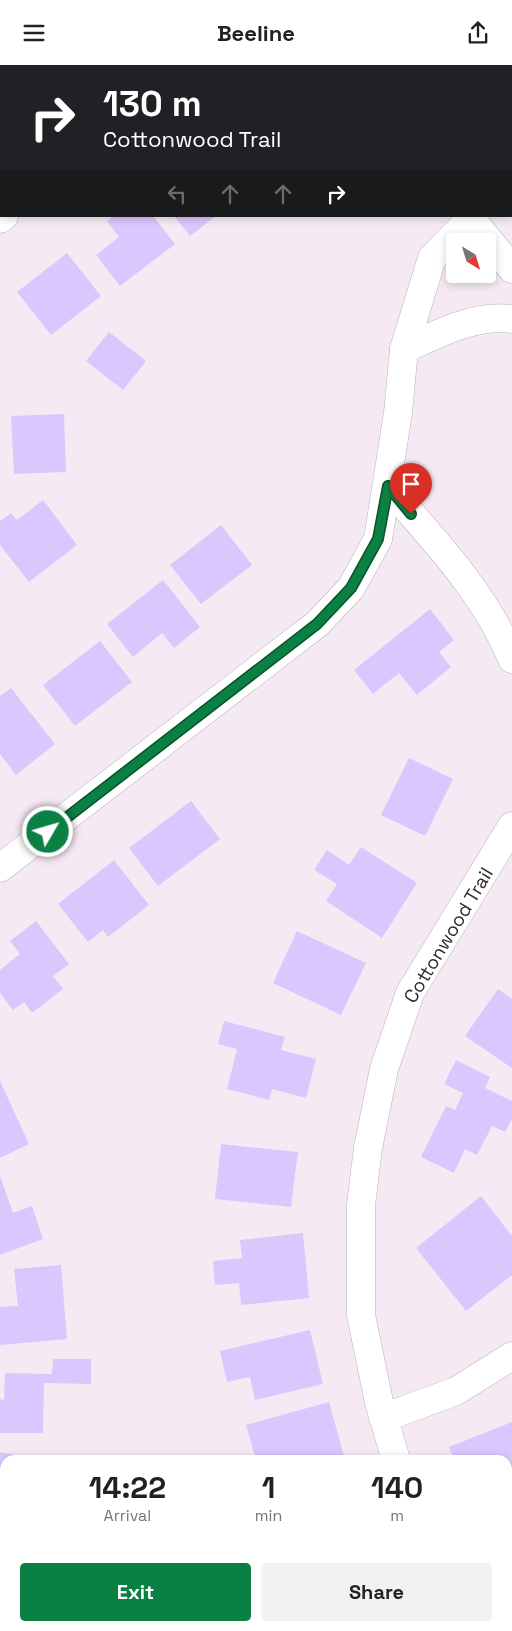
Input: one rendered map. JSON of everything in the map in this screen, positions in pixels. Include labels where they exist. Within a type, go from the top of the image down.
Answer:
[{"type":"street","points":[[0,868],[317,624],[351,588],[378,539],[388,486],[398,413],[404,349],[432,259],[472,217],[512,269]]},
{"type":"street","points":[[404,349],[456,325],[498,317],[512,319]]},
{"type":"street","points":[[388,486],[458,569],[501,632],[512,659]]},
{"type":"street","name":"Cottonwood Trail","points":[[395,1455],[361,1315],[361,1205],[368,1147],[384,1069],[410,993],[512,827]]},
{"type":"street","points":[[384,1417],[456,1391],[512,1356]]},
{"type":"building","points":[[112,217],[154,217],[175,244],[120,286],[96,255],[119,237],[107,221]]},
{"type":"building","points":[[175,217],[215,217],[190,236]]},
{"type":"building","points":[[67,253],[101,296],[51,335],[17,292]]},
{"type":"building","points":[[109,332],[146,361],[123,390],[86,361]]},
{"type":"building","points":[[64,414],[66,472],[14,474],[11,416]]},
{"type":"building","points":[[43,500],[77,545],[29,582],[0,545],[0,521],[11,513],[17,520]]},
{"type":"building","points":[[221,525],[252,565],[201,604],[170,565]]},
{"type":"building","points":[[163,580],[200,627],[174,648],[162,633],[133,657],[107,624]]},
{"type":"building","points":[[430,609],[454,640],[439,652],[451,667],[417,695],[399,673],[373,694],[354,670]]},
{"type":"building","points":[[100,641],[132,682],[75,726],[43,685]]},
{"type":"building","points":[[11,688],[55,744],[16,775],[0,754],[0,696]]},
{"type":"building","points":[[409,758],[453,779],[425,836],[381,815]]},
{"type":"building","points":[[191,801],[220,839],[158,886],[129,848]]},
{"type":"building","points":[[361,847],[417,883],[382,938],[326,901],[337,884],[314,870],[327,850],[349,865]]},
{"type":"building","points":[[114,860],[149,905],[108,937],[103,930],[88,942],[58,904]]},
{"type":"building","points":[[36,921],[69,964],[53,976],[63,989],[32,1013],[24,1002],[13,1010],[0,993],[0,970],[20,954],[10,941]]},
{"type":"building","points":[[297,931],[366,963],[341,1015],[273,983]]},
{"type":"building","points":[[498,989],[512,999],[512,1068],[465,1036]]},
{"type":"building","points":[[224,1021],[285,1037],[281,1050],[316,1059],[306,1098],[272,1089],[269,1100],[227,1089],[237,1049],[218,1044]]},
{"type":"building","points":[[456,1060],[490,1077],[485,1088],[512,1101],[512,1119],[505,1132],[492,1126],[477,1155],[465,1149],[454,1173],[421,1157],[446,1106],[455,1110],[463,1093],[444,1084]]},
{"type":"building","points":[[0,1081],[29,1144],[0,1158]]},
{"type":"building","points":[[221,1144],[298,1152],[291,1207],[215,1199]]},
{"type":"building","points":[[0,1176],[13,1213],[32,1206],[43,1239],[0,1255]]},
{"type":"building","points":[[481,1196],[512,1236],[512,1275],[466,1311],[416,1248]]},
{"type":"building","points":[[303,1233],[309,1298],[241,1305],[239,1283],[215,1285],[213,1261],[242,1258],[240,1240]]},
{"type":"building","points":[[61,1265],[67,1339],[0,1345],[0,1307],[18,1306],[14,1269]]},
{"type":"building","points":[[310,1330],[323,1384],[255,1400],[250,1377],[227,1382],[220,1351]]},
{"type":"building","points":[[53,1359],[91,1359],[91,1384],[44,1383],[43,1433],[0,1433],[0,1399],[4,1400],[5,1373],[52,1374]]},
{"type":"building","points":[[329,1402],[344,1455],[255,1455],[246,1425]]},
{"type":"building","points":[[512,1422],[512,1455],[452,1455],[449,1447]]},
{"type":"building","points":[[0,1452],[16,1455],[0,1455]]},
{"type":"route","points":[[48,832],[317,624],[351,588],[378,539],[388,486],[411,514]]}]
